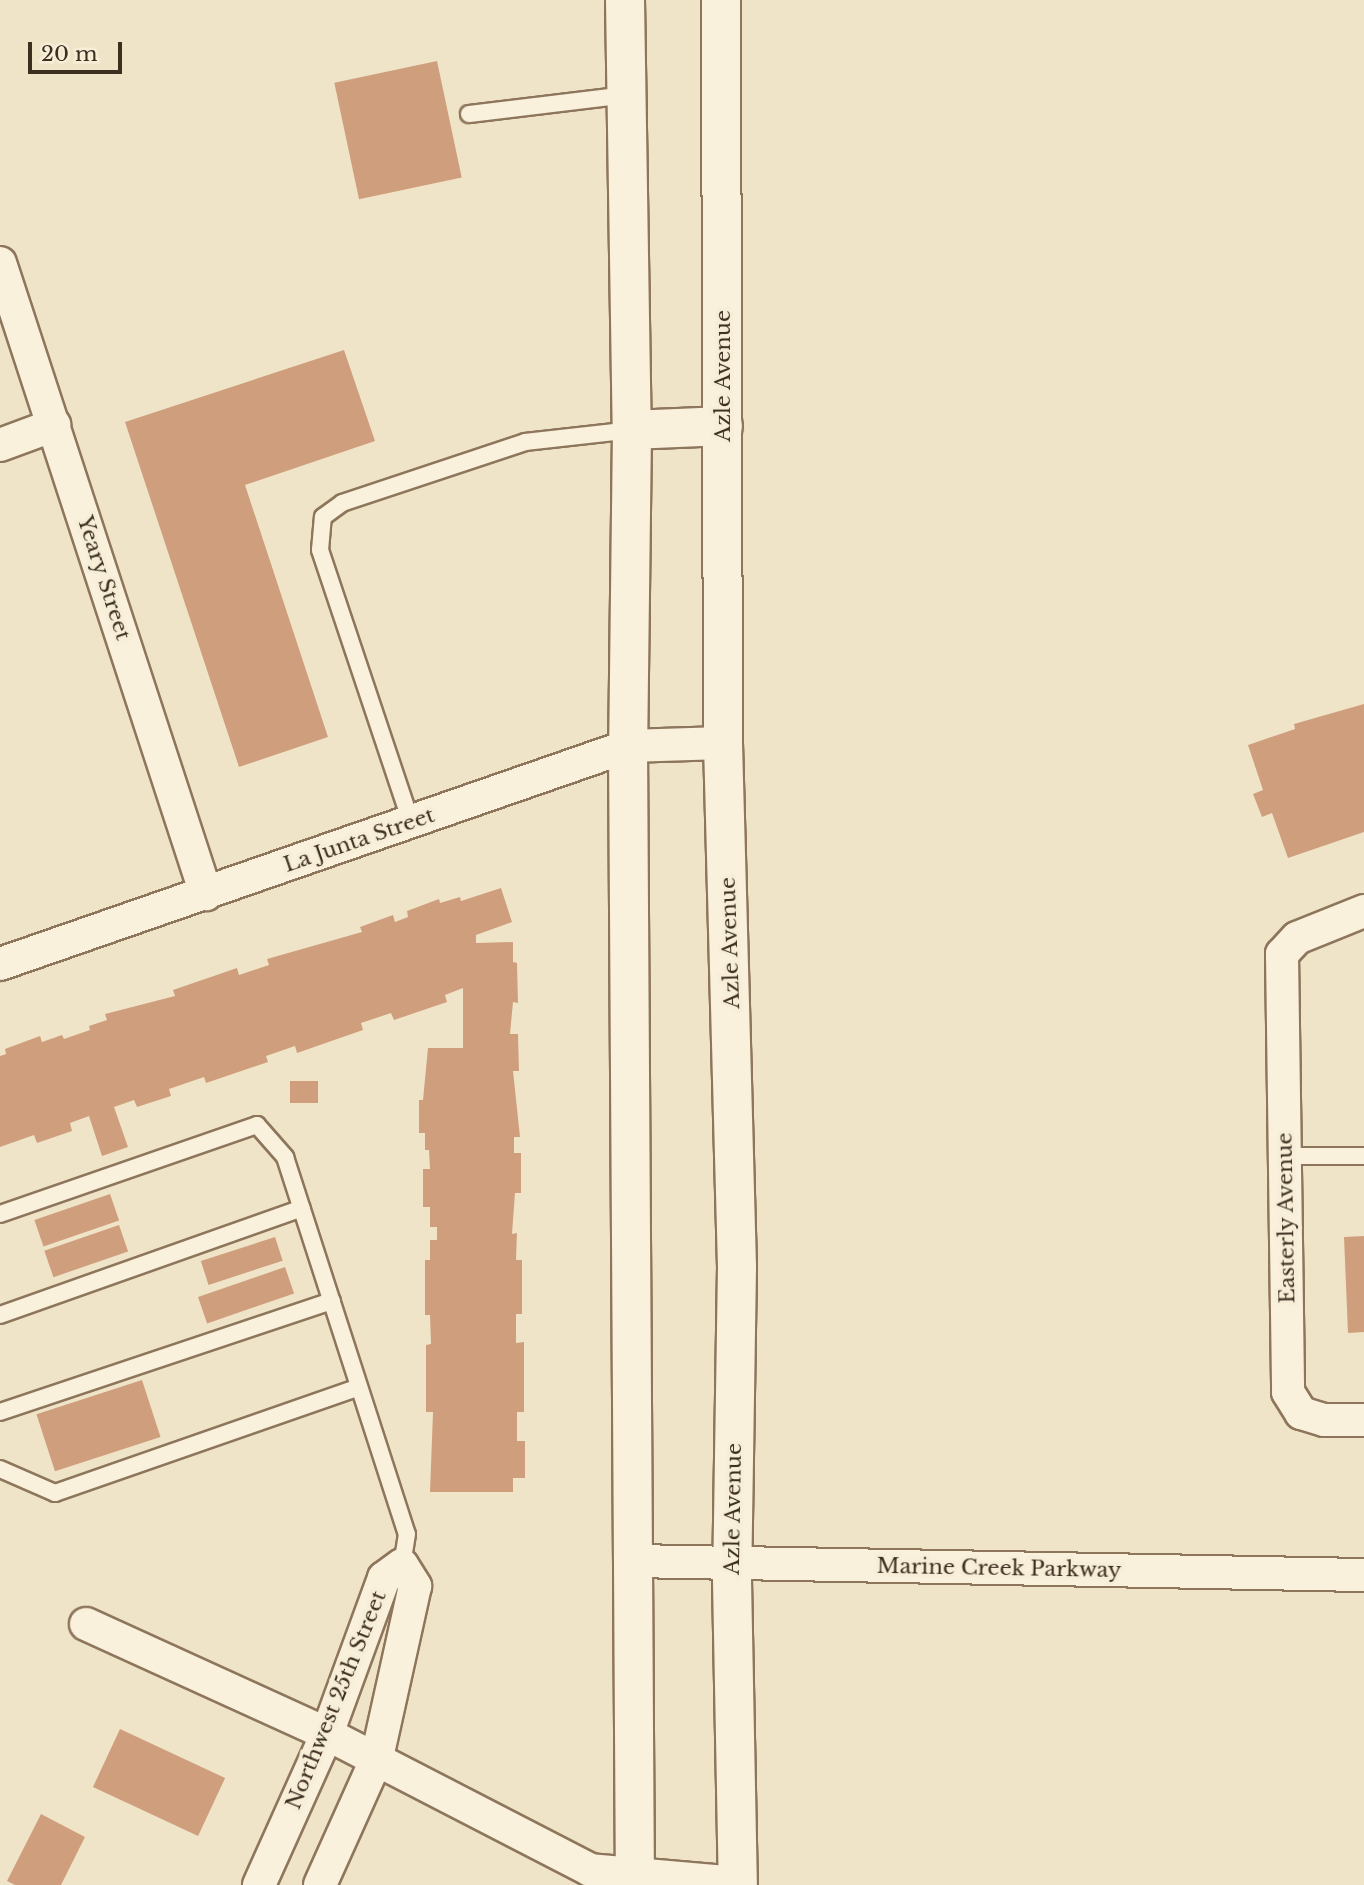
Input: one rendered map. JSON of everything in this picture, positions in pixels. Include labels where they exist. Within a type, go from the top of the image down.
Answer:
[{"type":"main road","points":[[625,0],[632,430],[628,746],[635,1881]]},
{"type":"main road","name":"Azle Avenue","points":[[721,0],[723,743],[736,1189],[732,1564],[738,1884]]},
{"type":"main road","points":[[632,430],[723,426]]},
{"type":"street","name":"Yeary Street","points":[[0,263],[206,894]]},
{"type":"street","points":[[0,445],[54,425]]},
{"type":"street","name":"La Junta Street","points":[[0,964],[628,746],[723,743]]},
{"type":"street","name":"Easterly Avenue","points":[[1364,911],[1297,937],[1282,954],[1288,1392],[1301,1413],[1324,1420],[1364,1420]]},
{"type":"street","name":"Marine Creek Parkway","points":[[633,1561],[1364,1575]]},
{"type":"street","name":"Northwest 25th Street","points":[[259,1885],[327,1734],[384,1578],[402,1565],[415,1586],[377,1758],[320,1885]]},
{"type":"street","points":[[86,1624],[377,1758],[590,1870],[635,1881],[738,1884]]},
{"type":"lane","points":[[469,114],[627,95]]},
{"type":"lane","points":[[411,822],[320,550],[323,517],[342,503],[525,442],[632,430]]},
{"type":"lane","points":[[0,1214],[257,1125],[285,1157],[302,1208],[407,1534],[402,1565]]},
{"type":"lane","points":[[1285,1156],[1364,1156]]},
{"type":"lane","points":[[0,1315],[302,1208]]},
{"type":"lane","points":[[0,1412],[332,1301]]},
{"type":"lane","points":[[0,1469],[55,1493],[359,1387]]},
{"type":"building","points":[[437,61],[462,177],[359,199],[334,83]]},
{"type":"building","points":[[344,350],[375,441],[245,485],[328,737],[239,767],[125,422]]},
{"type":"building","points":[[1364,704],[1364,832],[1288,858],[1272,813],[1262,817],[1253,794],[1263,790],[1248,745],[1295,729],[1294,724]]},
{"type":"building","points":[[501,888],[512,922],[476,935],[476,943],[513,942],[513,962],[517,963],[518,1003],[513,1002],[510,1034],[518,1034],[519,1071],[513,1071],[520,1137],[514,1137],[514,1153],[521,1153],[521,1193],[515,1193],[512,1234],[517,1233],[516,1260],[522,1260],[522,1314],[516,1314],[516,1343],[524,1342],[524,1412],[517,1412],[517,1441],[525,1441],[525,1478],[513,1478],[513,1492],[430,1492],[433,1412],[426,1412],[426,1345],[431,1344],[430,1315],[425,1315],[425,1260],[430,1260],[430,1240],[437,1240],[437,1227],[430,1227],[430,1207],[423,1207],[423,1169],[430,1169],[429,1150],[425,1150],[425,1133],[419,1133],[419,1100],[423,1100],[428,1048],[463,1048],[463,988],[445,995],[447,1002],[394,1020],[391,1013],[361,1023],[363,1030],[297,1053],[295,1046],[266,1056],[268,1062],[206,1083],[204,1077],[169,1089],[171,1096],[137,1107],[134,1100],[114,1107],[128,1147],[102,1156],[89,1116],[70,1123],[72,1131],[37,1143],[34,1135],[0,1147],[0,1056],[6,1054],[5,1049],[40,1036],[42,1042],[62,1035],[64,1039],[90,1030],[89,1026],[107,1020],[105,1014],[175,996],[173,990],[237,968],[239,975],[269,965],[267,959],[362,932],[360,927],[393,915],[395,922],[408,917],[407,911],[439,899],[440,903],[460,897],[461,901]]},
{"type":"building","points":[[290,1081],[318,1081],[318,1103],[290,1103]]},
{"type":"building","points":[[110,1194],[119,1220],[43,1247],[34,1220]]},
{"type":"building","points":[[119,1225],[128,1251],[53,1277],[44,1251]]},
{"type":"building","points":[[1364,1236],[1364,1332],[1348,1333],[1344,1237]]},
{"type":"building","points":[[275,1237],[283,1261],[209,1285],[201,1261]]},
{"type":"building","points":[[285,1267],[294,1293],[207,1323],[198,1297]]},
{"type":"building","points":[[142,1380],[161,1437],[55,1471],[36,1414]]},
{"type":"building","points":[[120,1729],[225,1778],[198,1836],[93,1787]]},
{"type":"building","points":[[41,1814],[85,1837],[61,1885],[15,1885],[7,1881]]}]
